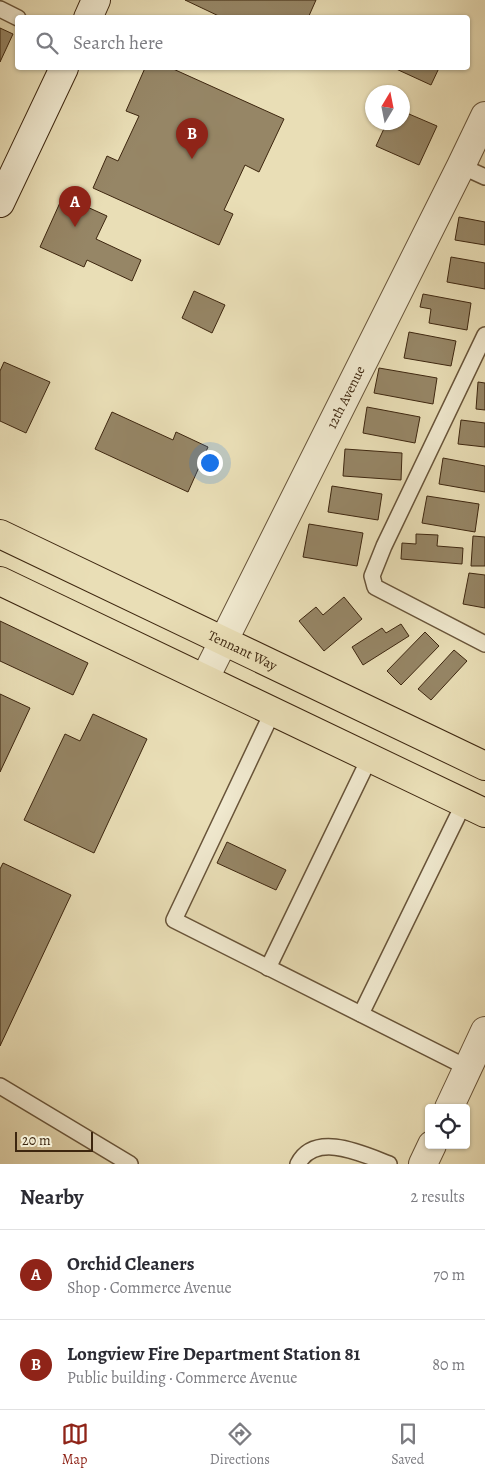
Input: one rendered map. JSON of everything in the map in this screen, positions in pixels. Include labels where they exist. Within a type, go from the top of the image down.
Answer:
[{"type":"main road","name":"Tennant Way","points":[[0,534],[485,766]]},
{"type":"main road","points":[[0,580],[475,808]]},
{"type":"street","points":[[89,15],[96,0]]},
{"type":"street","points":[[0,203],[63,70]]},
{"type":"street","name":"12th Avenue","points":[[205,678],[473,172],[485,116]]},
{"type":"street","points":[[451,1104],[485,1031]]},
{"type":"street","points":[[423,1164],[430,1149]]},
{"type":"lane","points":[[0,9],[15,16]]},
{"type":"lane","points":[[485,335],[384,546],[372,576],[375,587],[485,644]]},
{"type":"lane","points":[[272,711],[174,920],[468,1068]]},
{"type":"lane","points":[[268,968],[370,757]]},
{"type":"lane","points":[[361,1014],[475,808]]},
{"type":"lane","points":[[0,1086],[130,1164]]},
{"type":"lane","points":[[298,1164],[302,1156],[310,1152],[319,1148],[333,1147],[355,1150],[389,1164]]},
{"type":"building","points":[[185,0],[316,0],[309,15],[217,15]]},
{"type":"building","points":[[0,28],[13,34],[0,62]]},
{"type":"building","points":[[144,70],[175,70],[284,119],[259,172],[245,165],[224,210],[233,214],[219,245],[93,188],[107,156],[118,161],[139,116],[126,111]]},
{"type":"building","points":[[398,70],[438,70],[431,85]]},
{"type":"building","points":[[410,114],[437,126],[419,165],[376,146],[383,130],[410,130]]},
{"type":"building","points":[[63,196],[107,216],[96,239],[141,260],[132,281],[87,260],[84,267],[40,247]]},
{"type":"building","points":[[459,217],[485,222],[485,245],[455,240]]},
{"type":"building","points":[[451,257],[485,263],[485,289],[447,282]]},
{"type":"building","points":[[194,291],[225,305],[212,333],[182,318]]},
{"type":"building","points":[[423,294],[471,303],[467,330],[429,323],[431,309],[420,307]]},
{"type":"building","points":[[409,332],[456,341],[451,366],[404,358]]},
{"type":"building","points":[[4,362],[50,382],[26,433],[0,421],[0,371]]},
{"type":"building","points":[[379,368],[437,378],[433,404],[374,393]]},
{"type":"building","points":[[478,382],[485,383],[485,410],[476,409]]},
{"type":"building","points":[[367,407],[420,417],[415,443],[363,433]]},
{"type":"building","points":[[112,412],[173,440],[176,432],[208,447],[188,492],[95,449]]},
{"type":"building","points":[[461,420],[485,423],[485,447],[458,444]]},
{"type":"building","points":[[345,449],[402,453],[401,480],[343,476]]},
{"type":"building","points":[[443,458],[485,466],[485,492],[439,484]]},
{"type":"building","points":[[332,486],[382,494],[378,520],[328,512]]},
{"type":"building","points":[[427,496],[479,504],[475,532],[422,523]]},
{"type":"building","points":[[309,524],[363,533],[357,566],[303,557]]},
{"type":"building","points":[[416,534],[438,535],[437,546],[463,548],[462,564],[401,559],[402,543],[416,544]]},
{"type":"building","points":[[473,536],[485,537],[485,566],[471,566]]},
{"type":"building","points":[[469,573],[485,575],[485,608],[463,604]]},
{"type":"building","points":[[344,597],[362,619],[324,651],[299,621],[316,607],[323,615]]},
{"type":"building","points":[[0,621],[88,663],[73,695],[0,661]]},
{"type":"building","points":[[401,624],[409,636],[363,665],[352,647],[382,628],[386,633]]},
{"type":"building","points":[[425,632],[439,646],[401,685],[387,671]]},
{"type":"building","points":[[454,650],[467,661],[431,700],[418,689]]},
{"type":"building","points":[[0,694],[30,708],[0,772]]},
{"type":"building","points":[[93,714],[147,739],[94,853],[24,820],[65,734],[80,741]]},
{"type":"building","points":[[227,842],[286,870],[276,890],[217,863]]},
{"type":"building","points":[[3,863],[71,895],[0,1046],[0,869]]},
{"type":"place","name":"Longview Fire Department Station 81","points":[[192,159]]},
{"type":"place","name":"Orchid Cleaners","points":[[75,227]]}]
